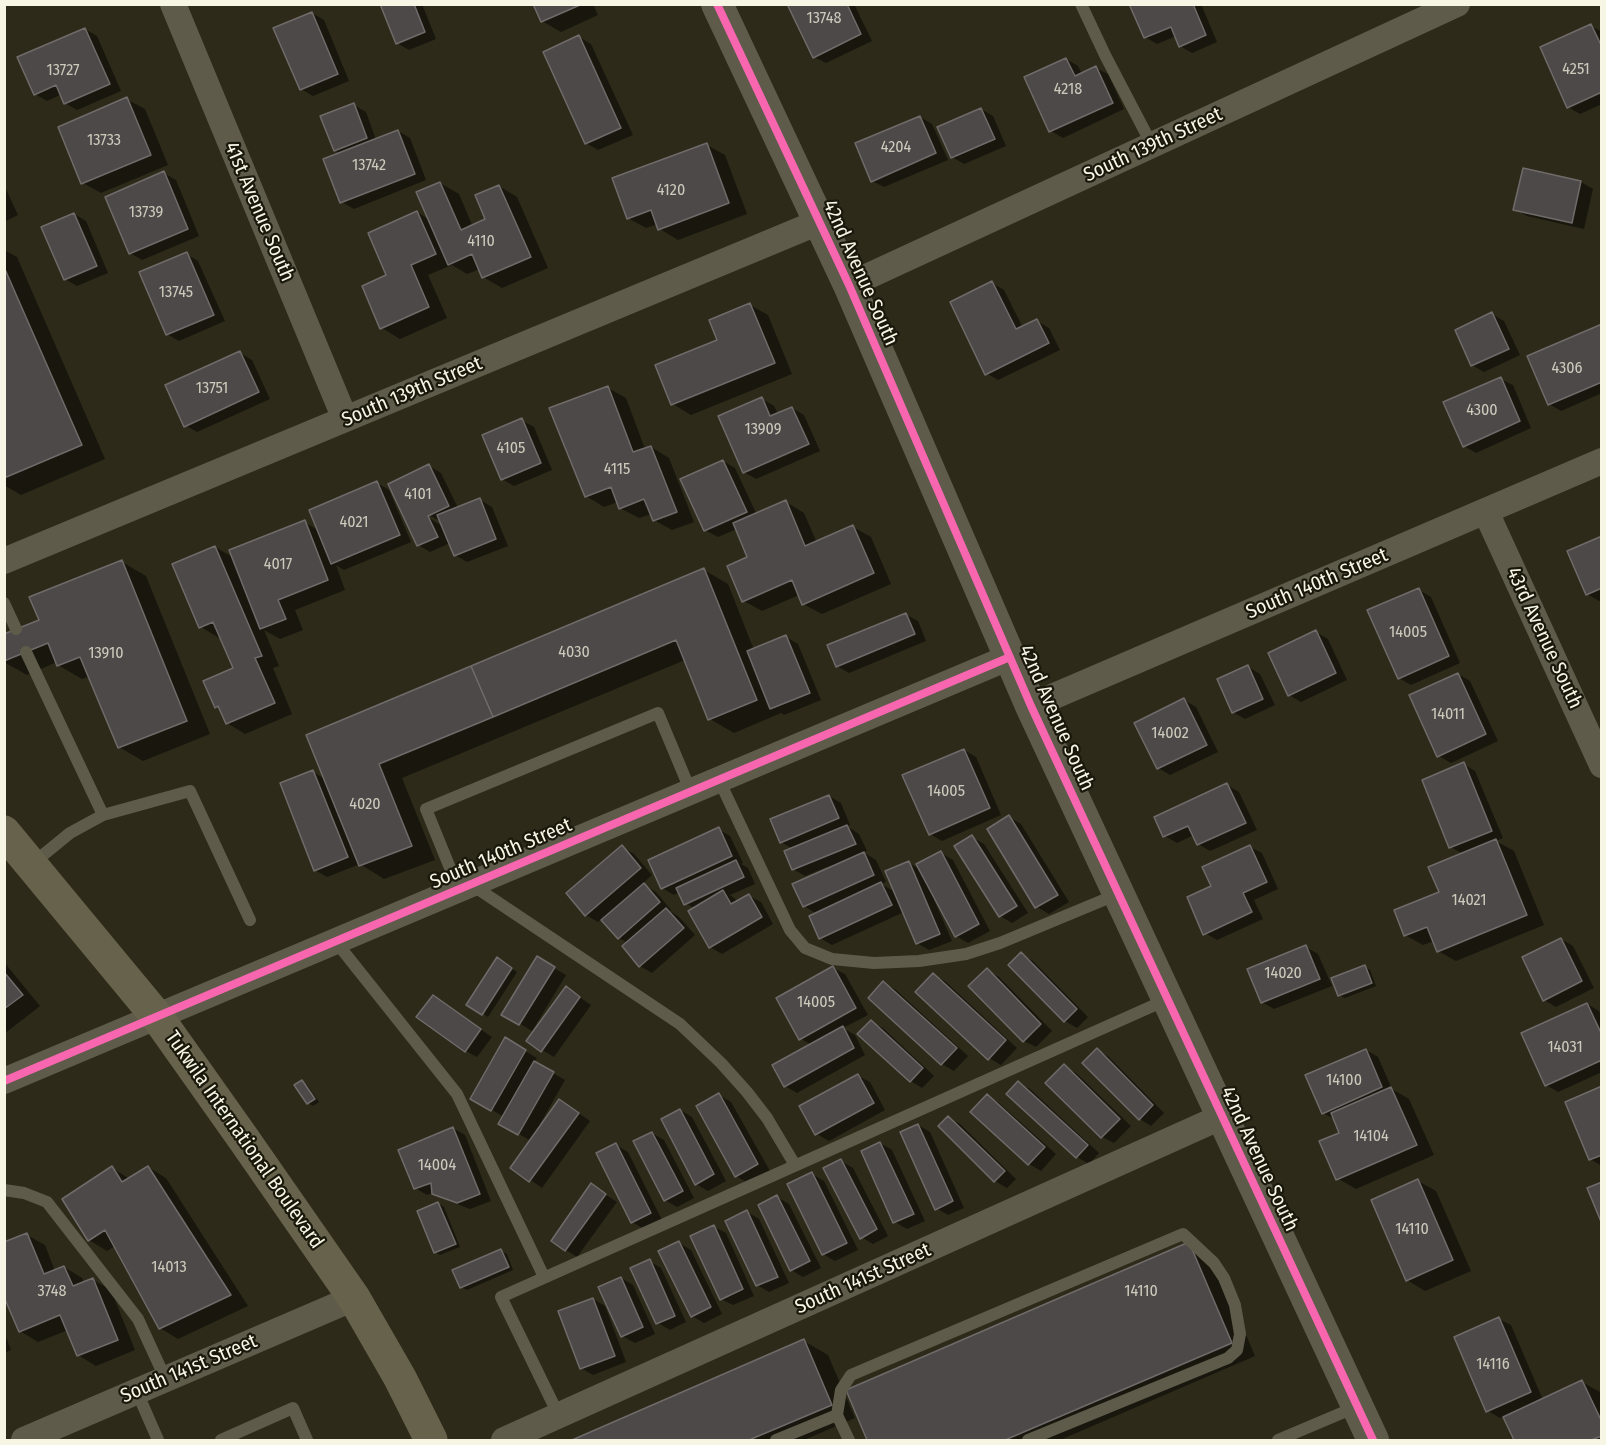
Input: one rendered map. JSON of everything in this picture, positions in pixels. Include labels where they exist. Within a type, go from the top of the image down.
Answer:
[{"type":"main road","name":"Tukwila International Boulevard","points":[[4,832],[158,1018],[354,1298],[400,1378],[431,1440]]},
{"type":"street","name":"41st Avenue South","points":[[173,4],[345,419]]},
{"type":"street","name":"42nd Avenue South","points":[[717,4],[849,285],[1031,706],[1373,1440]]},
{"type":"street","name":"South 139th Street","points":[[849,285],[1457,4]]},
{"type":"street","name":"South 139th Street","points":[[4,561],[819,222]]},
{"type":"street","name":"South 140th Street","points":[[1031,706],[1486,512],[1602,460]]},
{"type":"street","name":"43rd Avenue South","points":[[1486,512],[1602,765]]},
{"type":"street","name":"South 140th Street","points":[[4,1082],[1010,657]]},
{"type":"street","name":"South 141st Street","points":[[504,1440],[1221,1117]]},
{"type":"street","name":"South 141st Street","points":[[24,1440],[354,1298]]},
{"type":"lane","points":[[1081,4],[1152,145]]},
{"type":"lane","points":[[4,603],[16,629]]},
{"type":"lane","points":[[26,652],[103,815]]},
{"type":"lane","points":[[691,792],[658,713],[426,809],[466,887],[680,1024],[721,1063],[747,1092],[767,1118],[795,1166]]},
{"type":"lane","points":[[719,780],[790,930],[805,948],[832,959],[874,963],[919,961],[966,954],[1000,944],[1118,894]]},
{"type":"lane","points":[[32,865],[70,833],[103,815],[190,791],[250,920]]},
{"type":"lane","points":[[336,942],[457,1094],[544,1278]]},
{"type":"lane","points":[[559,1416],[501,1297],[1167,999]]},
{"type":"lane","points":[[4,1190],[24,1193],[47,1202],[138,1319],[166,1380]]},
{"type":"lane","points":[[849,1440],[837,1415],[841,1390],[851,1375],[1184,1234],[1214,1263],[1224,1278],[1235,1305],[1240,1334],[1237,1350],[1228,1358],[1028,1440]]},
{"type":"lane","points":[[137,1392],[158,1440]]},
{"type":"lane","points":[[1278,1440],[1356,1407]]},
{"type":"lane","points":[[221,1440],[293,1408],[307,1440]]},
{"type":"lane","points":[[776,1440],[837,1415]]},
{"type":"building","points":[[380,4],[414,4],[425,32],[396,44]]},
{"type":"building","points":[[533,4],[580,4],[580,5],[541,22]]},
{"type":"building","points":[[787,4],[847,4],[861,34],[813,58]]},
{"type":"building","points":[[1129,4],[1193,4],[1206,35],[1179,47],[1171,27],[1144,38]]},
{"type":"building","points":[[312,12],[338,74],[300,90],[273,28]]},
{"type":"building","points":[[1591,24],[1602,47],[1602,92],[1567,108],[1540,47]]},
{"type":"building","points":[[85,28],[110,84],[64,104],[56,85],[34,95],[17,57]]},
{"type":"building","points":[[579,35],[621,128],[585,144],[543,52]]},
{"type":"building","points":[[1066,58],[1075,76],[1096,66],[1113,103],[1049,132],[1024,77]]},
{"type":"building","points":[[127,97],[151,155],[81,184],[58,127]]},
{"type":"building","points":[[354,103],[367,138],[334,151],[320,116]]},
{"type":"building","points":[[981,108],[995,139],[951,158],[937,127]]},
{"type":"building","points":[[920,116],[936,153],[871,182],[855,143]]},
{"type":"building","points":[[398,130],[415,174],[340,203],[323,159]]},
{"type":"building","points":[[707,143],[729,203],[658,230],[651,210],[627,219],[612,178]]},
{"type":"building","points":[[1523,168],[1581,181],[1572,223],[1513,210]]},
{"type":"building","points":[[164,171],[188,229],[129,254],[105,197]]},
{"type":"building","points":[[440,182],[461,230],[485,219],[475,195],[499,185],[531,257],[482,278],[472,254],[448,265],[416,192]]},
{"type":"building","points":[[417,211],[436,254],[411,265],[429,307],[380,329],[362,286],[386,275],[368,233]]},
{"type":"building","points":[[74,213],[97,266],[64,280],[41,227]]},
{"type":"building","points":[[187,252],[214,315],[166,335],[139,272]]},
{"type":"building","points":[[4,267],[82,445],[4,478]]},
{"type":"building","points":[[992,281],[1016,329],[1037,319],[1049,343],[985,375],[950,302]]},
{"type":"building","points":[[750,303],[775,363],[671,405],[655,365],[717,340],[709,320]]},
{"type":"building","points":[[1492,312],[1509,349],[1471,366],[1455,330]]},
{"type":"building","points":[[1602,324],[1602,382],[1548,405],[1527,356]]},
{"type":"building","points":[[240,351],[259,392],[184,427],[165,385]]},
{"type":"building","points":[[1501,377],[1520,421],[1463,447],[1443,402]]},
{"type":"building","points":[[608,386],[633,452],[651,446],[677,512],[653,521],[644,499],[619,509],[611,487],[585,497],[549,408]]},
{"type":"building","points":[[762,397],[770,416],[792,407],[809,444],[743,473],[718,416]]},
{"type":"building","points":[[522,418],[541,463],[501,480],[482,435]]},
{"type":"building","points":[[723,460],[747,512],[704,531],[680,479]]},
{"type":"building","points":[[429,464],[449,506],[428,516],[438,537],[417,546],[388,484]]},
{"type":"building","points":[[377,481],[400,535],[331,564],[309,510]]},
{"type":"building","points":[[480,498],[496,539],[454,556],[437,515]]},
{"type":"building","points":[[786,500],[805,546],[853,525],[874,573],[802,605],[792,580],[742,602],[727,566],[747,557],[733,523]]},
{"type":"building","points":[[305,520],[328,580],[278,600],[286,619],[260,629],[229,550]]},
{"type":"building","points":[[1602,536],[1602,588],[1586,595],[1567,551]]},
{"type":"building","points":[[215,546],[262,656],[255,658],[275,703],[226,724],[218,706],[215,708],[203,681],[233,668],[213,622],[199,628],[172,564]]},
{"type":"building","points":[[122,560],[187,721],[118,748],[80,657],[57,666],[48,643],[4,661],[4,634],[39,620],[29,597]]},
{"type":"building","points":[[704,568],[757,700],[708,720],[676,640],[493,717],[471,666]]},
{"type":"building","points":[[1419,588],[1449,656],[1398,679],[1367,610]]},
{"type":"building","points":[[906,613],[915,634],[836,667],[827,645]]},
{"type":"building","points":[[1316,630],[1336,673],[1288,696],[1268,653]]},
{"type":"building","points":[[786,635],[810,693],[770,709],[747,651]]},
{"type":"building","points":[[1248,665],[1263,699],[1232,713],[1217,679]]},
{"type":"building","points":[[471,666],[493,717],[379,764],[412,846],[359,866],[306,735]]},
{"type":"building","points":[[1458,673],[1486,734],[1437,757],[1409,695]]},
{"type":"building","points":[[1184,698],[1207,745],[1157,769],[1134,723]]},
{"type":"building","points":[[964,749],[990,808],[929,835],[902,775]]},
{"type":"building","points":[[1464,762],[1492,831],[1449,848],[1422,780]]},
{"type":"building","points":[[313,770],[348,857],[314,871],[280,783]]},
{"type":"building","points":[[1227,783],[1246,823],[1197,845],[1188,826],[1163,837],[1154,817]]},
{"type":"building","points":[[829,795],[839,818],[780,843],[770,819]]},
{"type":"building","points":[[1009,815],[1058,895],[1035,908],[987,829]]},
{"type":"building","points":[[847,825],[856,844],[792,870],[784,851]]},
{"type":"building","points":[[719,827],[732,856],[661,889],[648,860]]},
{"type":"building","points":[[972,835],[1017,906],[999,917],[954,846]]},
{"type":"building","points":[[1496,839],[1527,915],[1437,952],[1427,927],[1404,936],[1394,910],[1439,892],[1428,867]]},
{"type":"building","points":[[622,845],[641,868],[585,916],[566,893]]},
{"type":"building","points":[[1250,845],[1267,882],[1243,893],[1252,912],[1203,935],[1187,897],[1211,886],[1202,867]]},
{"type":"building","points":[[941,851],[979,924],[955,937],[916,864]]},
{"type":"building","points":[[864,852],[874,875],[803,907],[792,884]]},
{"type":"building","points":[[736,860],[744,877],[684,905],[676,888]]},
{"type":"building","points":[[909,861],[940,934],[916,944],[885,871]]},
{"type":"building","points":[[881,882],[892,905],[819,939],[809,916]]},
{"type":"building","points":[[644,883],[660,902],[618,939],[601,920]]},
{"type":"building","points":[[723,890],[731,904],[749,894],[762,917],[709,948],[688,911]]},
{"type":"building","points":[[666,908],[684,928],[639,967],[622,946]]},
{"type":"building","points":[[1561,938],[1582,981],[1543,1001],[1522,957]]},
{"type":"building","points":[[1306,945],[1320,979],[1261,1003],[1247,969]]},
{"type":"building","points":[[1021,952],[1077,1009],[1064,1022],[1008,965]]},
{"type":"building","points":[[537,956],[555,967],[519,1025],[501,1015]]},
{"type":"building","points":[[497,957],[512,968],[482,1015],[466,1005]]},
{"type":"building","points":[[1365,965],[1372,983],[1338,996],[1331,978]]},
{"type":"building","points":[[833,966],[856,1008],[799,1040],[776,998]]},
{"type":"building","points":[[987,968],[1041,1024],[1023,1042],[968,986]]},
{"type":"building","points":[[4,972],[23,995],[4,1009]]},
{"type":"building","points":[[933,973],[1006,1040],[988,1060],[915,992]]},
{"type":"building","points":[[883,981],[957,1048],[941,1065],[868,998]]},
{"type":"building","points":[[566,986],[580,997],[541,1052],[526,1041]]},
{"type":"building","points":[[433,995],[481,1029],[465,1052],[416,1017]]},
{"type":"building","points":[[1587,1003],[1602,1035],[1602,1060],[1545,1086],[1521,1033]]},
{"type":"building","points":[[871,1020],[923,1068],[910,1082],[857,1034]]},
{"type":"building","points":[[843,1026],[854,1048],[784,1087],[772,1065]]},
{"type":"building","points":[[505,1037],[526,1050],[491,1111],[470,1099]]},
{"type":"building","points":[[1097,1048],[1153,1105],[1139,1120],[1082,1063]]},
{"type":"building","points":[[1366,1049],[1382,1087],[1322,1114],[1305,1075]]},
{"type":"building","points":[[534,1061],[554,1072],[518,1135],[498,1124]]},
{"type":"building","points":[[1064,1064],[1120,1119],[1101,1138],[1045,1083]]},
{"type":"building","points":[[858,1074],[874,1103],[815,1135],[799,1106]]},
{"type":"building","points":[[302,1080],[315,1099],[307,1104],[294,1085]]},
{"type":"building","points":[[1018,1081],[1088,1145],[1076,1158],[1006,1094]]},
{"type":"building","points":[[1602,1086],[1602,1155],[1589,1160],[1565,1102]]},
{"type":"building","points":[[1391,1087],[1417,1145],[1336,1180],[1319,1141],[1339,1133],[1331,1113]]},
{"type":"building","points":[[719,1093],[758,1164],[735,1177],[696,1106]]},
{"type":"building","points":[[987,1094],[1045,1147],[1028,1165],[970,1112]]},
{"type":"building","points":[[559,1099],[579,1113],[529,1182],[510,1168]]},
{"type":"building","points":[[680,1109],[714,1174],[695,1185],[661,1119]]},
{"type":"building","points":[[948,1116],[1005,1171],[994,1182],[938,1126]]},
{"type":"building","points":[[918,1124],[953,1201],[935,1210],[900,1132]]},
{"type":"building","points":[[453,1127],[480,1194],[457,1203],[432,1194],[431,1183],[414,1189],[398,1150]]},
{"type":"building","points":[[652,1132],[683,1191],[664,1201],[633,1141]]},
{"type":"building","points":[[880,1142],[914,1214],[893,1223],[861,1151]]},
{"type":"building","points":[[616,1143],[651,1213],[631,1223],[596,1153]]},
{"type":"building","points":[[841,1159],[877,1229],[860,1239],[823,1168]]},
{"type":"building","points":[[112,1166],[122,1182],[148,1166],[231,1295],[159,1329],[105,1230],[88,1241],[62,1199]]},
{"type":"building","points":[[812,1172],[847,1243],[822,1255],[787,1184]]},
{"type":"building","points":[[1418,1179],[1453,1260],[1406,1281],[1371,1200]]},
{"type":"building","points":[[1602,1182],[1602,1224],[1587,1188]]},
{"type":"building","points":[[591,1183],[606,1194],[565,1251],[551,1241]]},
{"type":"building","points":[[777,1195],[810,1261],[790,1271],[758,1205]]},
{"type":"building","points":[[438,1202],[456,1244],[434,1253],[417,1211]]},
{"type":"building","points":[[747,1210],[778,1277],[756,1286],[725,1221]]},
{"type":"building","points":[[714,1225],[743,1289],[720,1300],[690,1236]]},
{"type":"building","points":[[27,1233],[44,1274],[64,1266],[73,1286],[93,1278],[118,1340],[77,1356],[60,1315],[19,1332],[4,1297],[4,1242]]},
{"type":"building","points":[[679,1241],[711,1307],[691,1317],[658,1251]]},
{"type":"building","points":[[1189,1242],[1232,1343],[1005,1440],[867,1440],[846,1390]]},
{"type":"building","points":[[501,1249],[509,1267],[460,1288],[452,1270]]},
{"type":"building","points":[[650,1259],[675,1316],[656,1324],[630,1268]]},
{"type":"building","points":[[621,1277],[643,1327],[621,1337],[598,1287]]},
{"type":"building","points":[[593,1298],[615,1356],[580,1369],[558,1311]]},
{"type":"building","points":[[1499,1317],[1531,1392],[1486,1412],[1454,1337]]},
{"type":"building","points":[[804,1339],[832,1405],[749,1440],[572,1440]]},
{"type":"building","points":[[1582,1380],[1602,1422],[1602,1436],[1591,1440],[1514,1440],[1503,1417]]},
{"type":"cycle path","points":[[717,4],[849,285],[1031,706],[1373,1440]]},
{"type":"cycle path","points":[[4,1081],[1010,657]]}]
